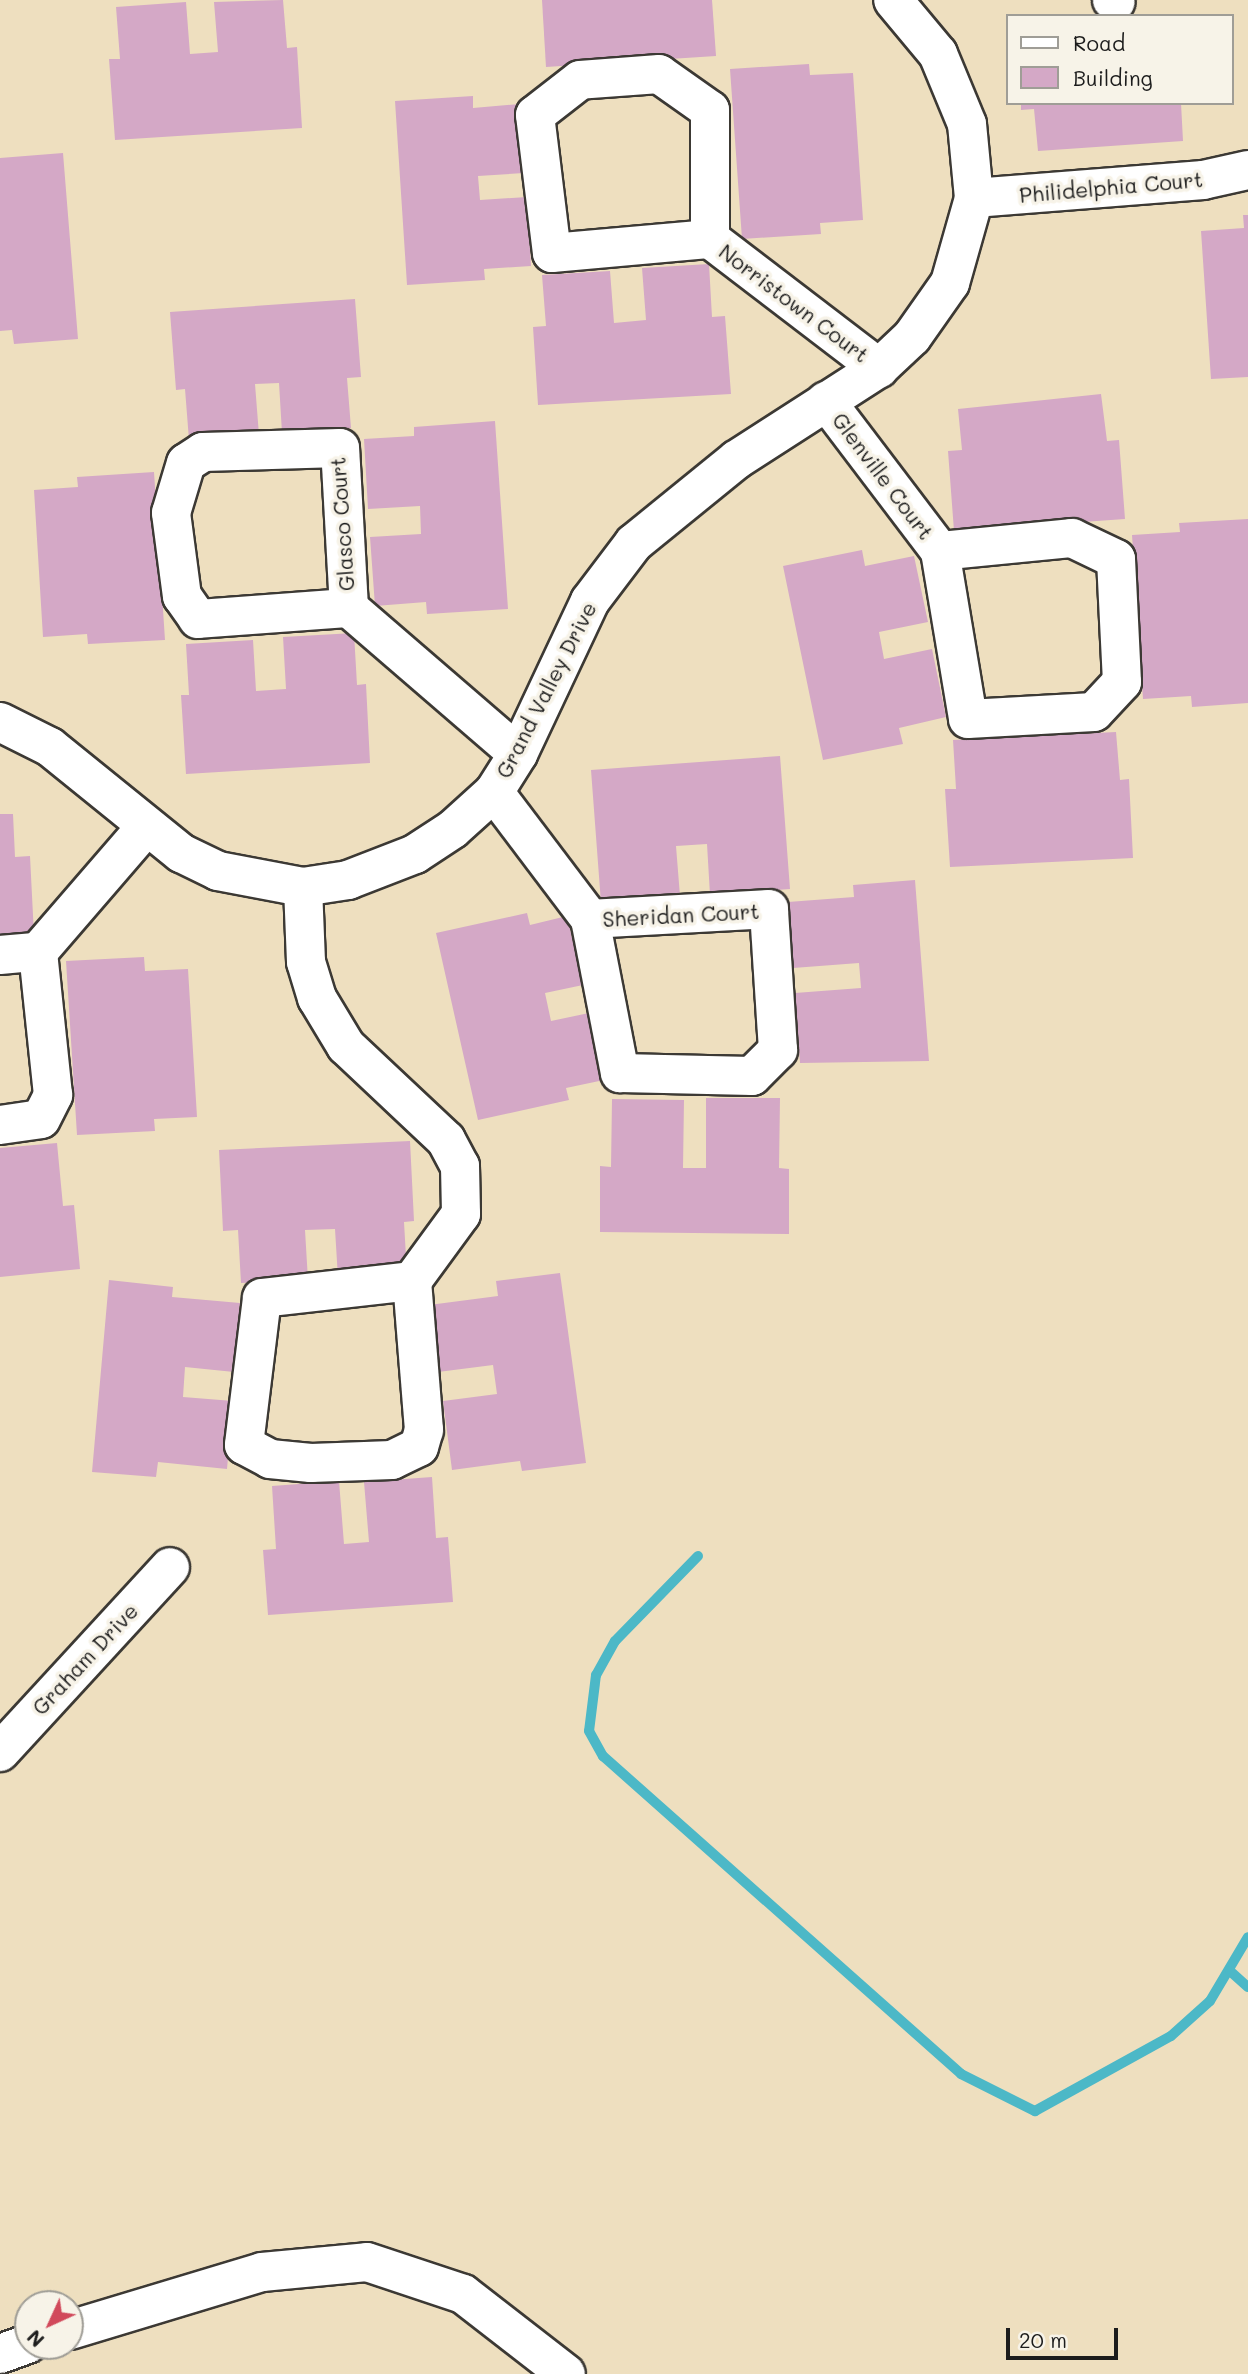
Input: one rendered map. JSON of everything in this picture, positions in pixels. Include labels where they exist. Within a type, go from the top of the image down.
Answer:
[{"type":"street","name":"Grand Valley Drive","points":[[0,722],[50,747],[146,827],[218,871],[303,887],[359,877],[415,854],[494,792],[518,754],[590,601],[634,543],[736,460],[879,368],[912,337],[950,283],[974,198],[974,161],[956,91],[938,54],[893,0]]},
{"type":"street","name":"Norristown Court","points":[[710,239],[710,110],[659,74],[580,80],[535,116],[552,253],[710,239],[879,368]]},
{"type":"street","name":"Philidelphia Court","points":[[974,198],[1203,180],[1248,170]]},
{"type":"street","name":"Glenville Court","points":[[827,401],[940,551],[968,719],[1094,712],[1122,682],[1116,559],[1072,538],[940,551]]},
{"type":"street","name":"Glasco Court","points":[[349,608],[341,448],[203,452],[186,463],[171,513],[182,596],[198,619],[349,608],[518,754]]},
{"type":"street","name":"Sheridan Court","points":[[494,792],[590,919],[620,1073],[752,1076],[778,1050],[769,909],[590,919]]},
{"type":"street","points":[[0,955],[37,952],[146,827]]},
{"type":"street","points":[[303,887],[306,962],[332,1025],[446,1140],[460,1166],[461,1214],[412,1281],[424,1430],[419,1447],[392,1460],[311,1463],[270,1460],[244,1445],[262,1298],[412,1281]]},
{"type":"street","points":[[0,1125],[41,1119],[53,1095],[37,952]]},
{"type":"street","name":"Graham Drive","points":[[0,1752],[170,1567]]},
{"type":"street","points":[[84,2326],[238,2278],[368,2262],[463,2294],[566,2374]]},
{"type":"building","points":[[283,0],[287,48],[297,47],[302,128],[115,140],[109,59],[120,59],[116,7],[186,2],[190,54],[218,52],[214,2]]},
{"type":"building","points":[[542,0],[712,0],[716,56],[546,67]]},
{"type":"building","points":[[809,64],[810,75],[853,73],[863,220],[820,223],[821,234],[742,239],[730,69]]},
{"type":"building","points":[[473,96],[473,108],[520,104],[524,173],[478,176],[480,200],[527,197],[531,266],[484,269],[485,280],[407,285],[395,101]]},
{"type":"building","points":[[1021,105],[1181,105],[1183,141],[1038,151],[1034,109],[1021,110]]},
{"type":"building","points":[[63,153],[78,339],[14,344],[12,330],[0,331],[0,158]]},
{"type":"building","points":[[1243,215],[1248,215],[1248,377],[1211,379],[1201,231],[1244,228]]},
{"type":"building","points":[[709,264],[712,317],[725,316],[731,394],[538,405],[533,327],[546,326],[542,275],[610,271],[614,323],[646,320],[642,268]]},
{"type":"building","points":[[355,299],[361,377],[347,378],[351,428],[282,433],[279,383],[255,384],[259,435],[189,440],[185,389],[176,390],[170,312]]},
{"type":"building","points":[[1101,394],[1107,441],[1119,440],[1125,519],[954,531],[948,451],[962,450],[958,409]]},
{"type":"building","points":[[495,421],[508,609],[427,614],[426,602],[375,606],[370,537],[421,534],[420,506],[368,509],[364,439],[414,436],[414,427]]},
{"type":"building","points":[[154,472],[165,640],[88,644],[87,634],[43,637],[34,490],[78,487],[77,477]]},
{"type":"building","points":[[1248,519],[1248,703],[1192,707],[1191,696],[1143,699],[1132,535],[1180,532],[1179,523]]},
{"type":"building","points":[[862,550],[865,566],[914,556],[928,622],[879,632],[884,659],[932,649],[946,717],[899,728],[903,744],[823,760],[783,566]]},
{"type":"building","points":[[354,633],[357,685],[366,684],[370,763],[186,774],[181,695],[189,695],[186,644],[253,640],[256,691],[286,689],[283,637]]},
{"type":"building","points":[[1116,732],[1120,780],[1129,779],[1133,858],[950,867],[945,789],[956,789],[953,740]]},
{"type":"building","points":[[780,756],[790,889],[710,895],[707,844],[676,846],[680,896],[601,903],[591,770]]},
{"type":"building","points":[[0,814],[13,814],[15,857],[30,856],[34,935],[0,937]]},
{"type":"building","points":[[915,880],[929,1061],[800,1063],[795,993],[861,988],[859,963],[793,968],[788,902],[854,897],[853,885]]},
{"type":"building","points":[[527,913],[530,925],[567,916],[583,985],[545,993],[551,1021],[589,1013],[604,1080],[566,1088],[569,1100],[478,1120],[436,933]]},
{"type":"building","points":[[144,957],[145,971],[188,969],[197,1117],[154,1119],[155,1131],[77,1135],[66,961]]},
{"type":"building","points":[[706,1098],[780,1098],[779,1168],[789,1169],[789,1234],[600,1232],[600,1166],[611,1167],[612,1099],[684,1100],[683,1168],[706,1168]]},
{"type":"building","points":[[410,1141],[414,1221],[404,1222],[407,1274],[338,1278],[335,1229],[305,1230],[308,1280],[241,1283],[238,1230],[223,1231],[219,1150]]},
{"type":"building","points":[[57,1143],[63,1206],[74,1205],[80,1269],[0,1277],[0,1148]]},
{"type":"building","points":[[560,1273],[586,1463],[522,1471],[520,1461],[452,1470],[443,1401],[497,1394],[493,1365],[438,1372],[429,1305],[498,1296],[496,1281]]},
{"type":"building","points":[[109,1280],[173,1287],[172,1297],[240,1303],[234,1372],[185,1367],[183,1397],[233,1401],[227,1469],[158,1462],[156,1477],[92,1472]]},
{"type":"building","points":[[432,1477],[436,1538],[448,1537],[453,1602],[268,1615],[263,1550],[276,1549],[272,1486],[339,1481],[344,1544],[369,1542],[364,1482]]},
{"type":"waterway","points":[[698,1556],[615,1641],[596,1675],[589,1731],[603,1756],[961,2074],[1035,2111],[1171,2036],[1210,2001],[1248,1937]]},
{"type":"waterway","points":[[1230,1971],[1248,1987]]}]
